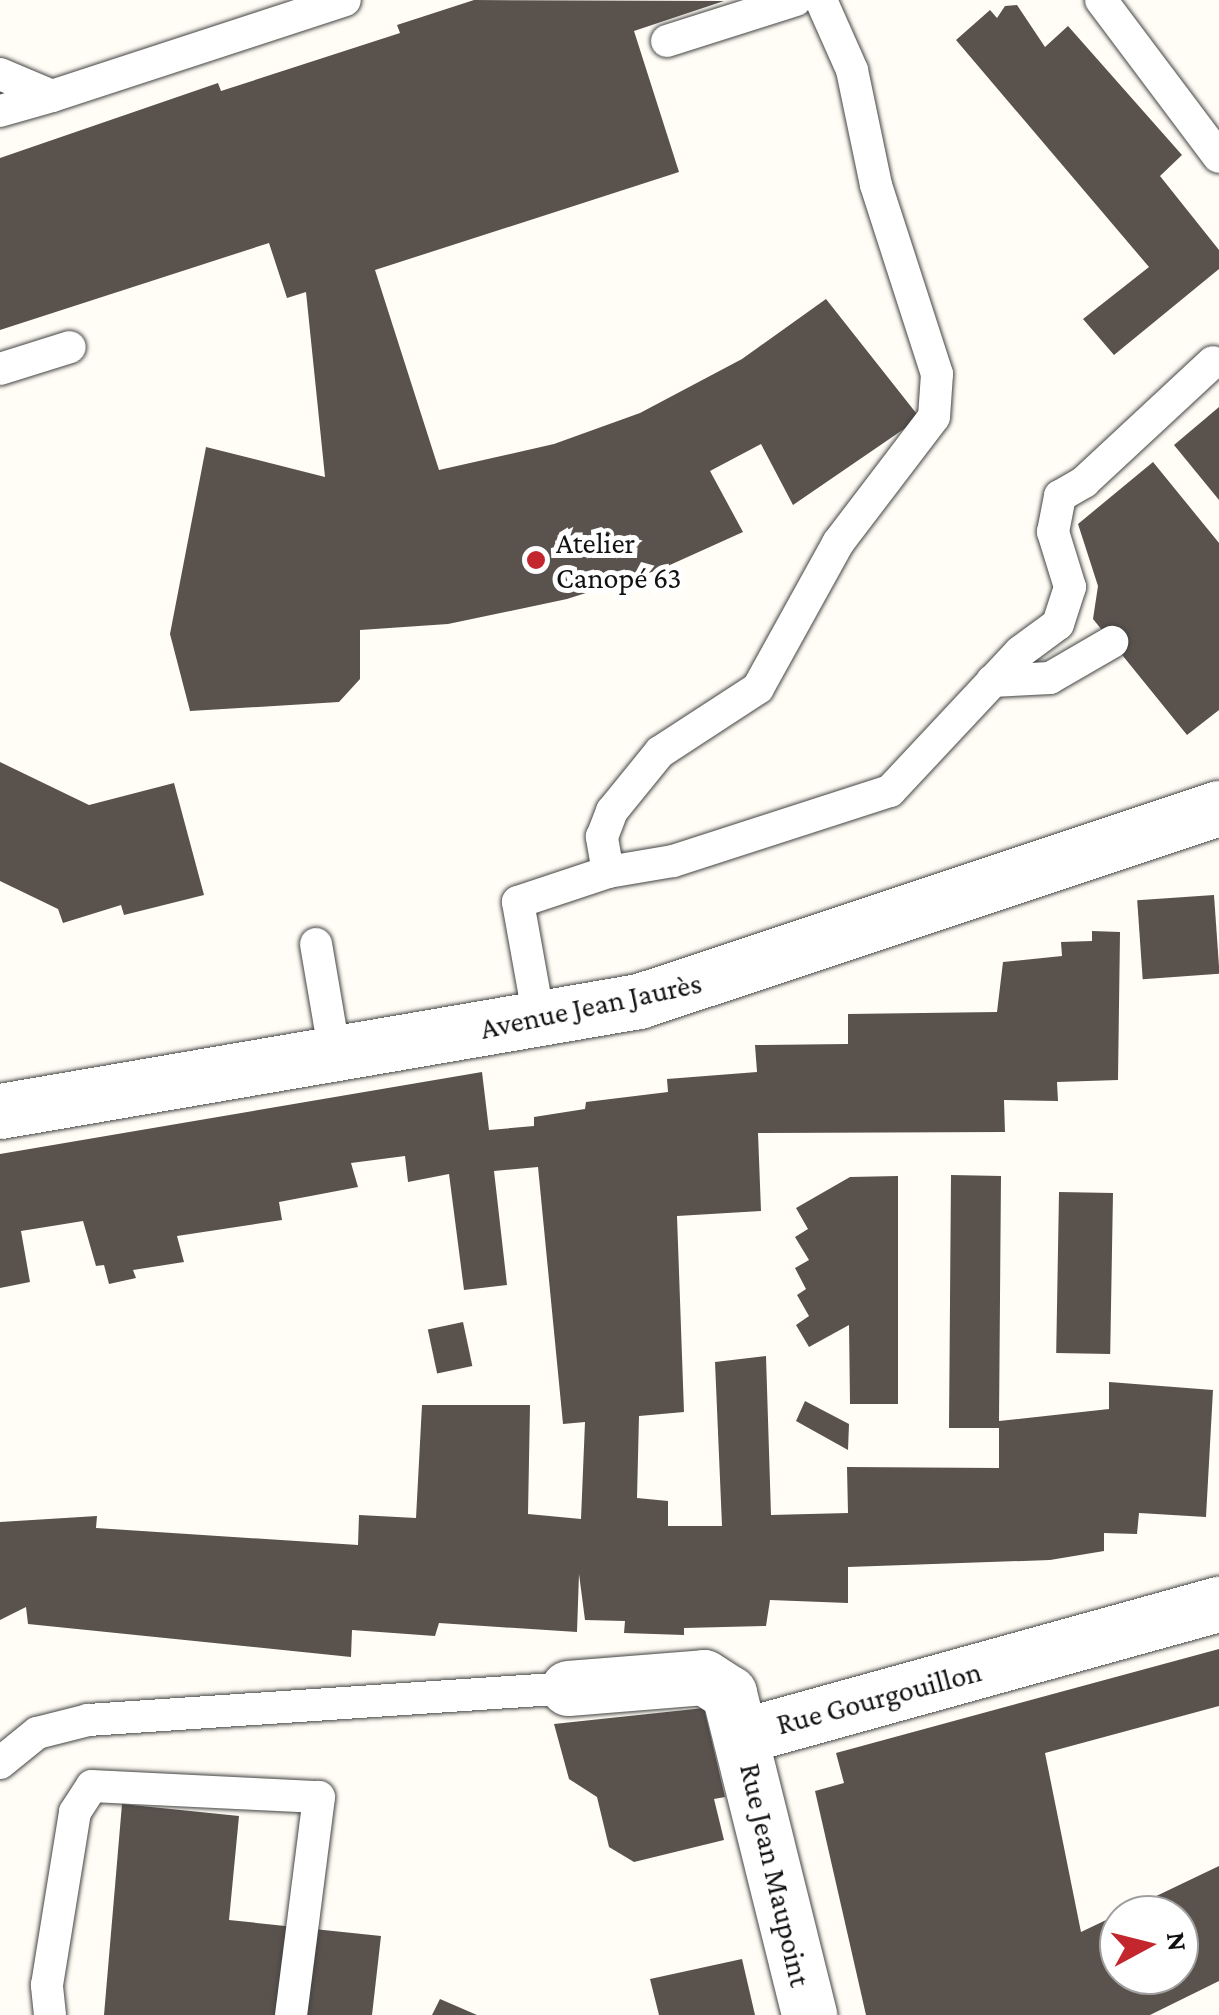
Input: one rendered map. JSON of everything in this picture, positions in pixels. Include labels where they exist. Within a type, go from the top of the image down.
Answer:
[{"type":"street","name":"Avenue Jean Jaurès","points":[[0,1111],[539,1019],[697,986],[1219,808]]},
{"type":"street","name":"Rue Gourgouillon","points":[[568,1688],[704,1677],[729,1693],[742,1736],[1219,1604]]},
{"type":"street","name":"Rue Jean Maupoint","points":[[742,1736],[809,2015]]},
{"type":"lane","points":[[0,111],[345,0]]},
{"type":"lane","points":[[667,40],[796,0]]},
{"type":"lane","points":[[608,872],[602,837],[612,811],[660,752],[758,688],[838,543],[934,417],[936,374],[876,184],[852,70],[821,0]]},
{"type":"lane","points":[[1101,0],[1219,157]]},
{"type":"lane","points":[[0,74],[52,96]]},
{"type":"lane","points":[[0,370],[70,347]]},
{"type":"lane","points":[[539,1019],[518,902],[608,872],[673,861],[890,791],[992,681],[1058,624],[1070,587],[1053,532],[1060,496],[1084,482],[1213,362]]},
{"type":"lane","points":[[992,681],[1050,678],[1112,642]]},
{"type":"lane","points":[[316,944],[335,1055]]},
{"type":"lane","points":[[0,1762],[37,1733],[88,1720],[568,1688]]},
{"type":"lane","points":[[50,2015],[47,1985],[75,1812],[92,1786],[319,1797],[291,2015]]},
{"type":"building","points":[[474,0],[724,1],[634,31],[679,172],[375,270],[439,470],[554,444],[640,413],[742,359],[826,299],[920,418],[793,505],[761,444],[710,471],[743,532],[661,569],[567,599],[448,624],[360,630],[360,679],[339,702],[190,711],[170,634],[206,447],[325,477],[306,292],[287,298],[269,243],[0,330],[0,158],[218,83],[221,91],[400,33],[397,25]]},
{"type":"building","points":[[1017,5],[1045,47],[1068,26],[1182,155],[1160,176],[1219,250],[1219,269],[1114,355],[1083,319],[1149,267],[956,40],[990,10],[997,18],[1005,6]]},
{"type":"building","points":[[1219,407],[1219,500],[1174,445]]},
{"type":"building","points":[[1153,462],[1219,543],[1219,710],[1187,735],[1093,619],[1098,586],[1078,524]]},
{"type":"building","points":[[0,762],[89,805],[174,783],[204,895],[124,915],[121,905],[63,923],[58,909],[0,881]]},
{"type":"building","points":[[1214,895],[1219,974],[1143,979],[1137,900]]},
{"type":"building","points":[[1092,931],[1120,932],[1118,1080],[1057,1082],[1058,1101],[1004,1100],[1005,1132],[758,1133],[761,1211],[677,1216],[684,1412],[639,1416],[637,1498],[668,1501],[668,1526],[722,1526],[715,1362],[766,1356],[771,1515],[848,1513],[847,1467],[999,1468],[999,1428],[949,1428],[951,1175],[1001,1176],[999,1421],[1109,1409],[1109,1382],[1213,1390],[1206,1517],[1139,1513],[1137,1534],[1104,1533],[1104,1551],[1050,1560],[848,1567],[848,1603],[770,1600],[766,1626],[684,1628],[684,1635],[624,1633],[625,1621],[585,1620],[579,1574],[577,1632],[439,1623],[435,1636],[352,1630],[351,1657],[28,1624],[26,1607],[0,1620],[0,1522],[97,1516],[96,1528],[358,1545],[359,1515],[416,1518],[422,1405],[530,1405],[528,1514],[581,1519],[585,1422],[563,1424],[538,1167],[494,1171],[507,1285],[464,1290],[449,1174],[408,1182],[405,1156],[351,1163],[358,1187],[279,1202],[282,1220],[177,1236],[184,1262],[133,1270],[136,1278],[109,1284],[104,1265],[96,1266],[83,1221],[21,1231],[30,1282],[0,1288],[0,1154],[482,1072],[489,1130],[534,1126],[534,1117],[585,1109],[586,1102],[668,1092],[667,1079],[757,1072],[755,1045],[848,1044],[848,1014],[997,1012],[1003,962],[1062,956],[1061,942],[1092,941]]},
{"type":"building","points":[[898,1176],[898,1404],[850,1404],[849,1325],[809,1347],[796,1325],[809,1316],[797,1295],[806,1289],[795,1268],[809,1260],[795,1237],[808,1229],[796,1208],[850,1177]]},
{"type":"building","points":[[1059,1192],[1113,1193],[1110,1354],[1056,1353]]},
{"type":"building","points":[[463,1322],[472,1366],[437,1374],[428,1329]]},
{"type":"building","points":[[805,1401],[849,1424],[848,1450],[796,1421]]},
{"type":"building","points":[[1219,1649],[1219,1706],[1045,1753],[1081,1932],[1099,1923],[1099,1995],[1191,1995],[1150,2015],[866,2015],[815,1791],[844,1783],[836,1753]]},
{"type":"building","points":[[704,1708],[725,1797],[714,1799],[724,1840],[634,1862],[609,1847],[597,1797],[569,1779],[554,1724]]},
{"type":"building","points":[[122,1804],[239,1816],[229,1920],[381,1936],[372,2015],[104,2015]]},
{"type":"building","points":[[1219,1866],[1219,1981],[1199,1991],[1199,1895],[1158,1895]]},
{"type":"building","points":[[742,1959],[755,2015],[659,2015],[650,1979]]},
{"type":"building","points":[[440,1999],[477,2015],[432,2015]]},
{"type":"place","name":"Atelier Canopé 63","points":[[536,560]]}]
